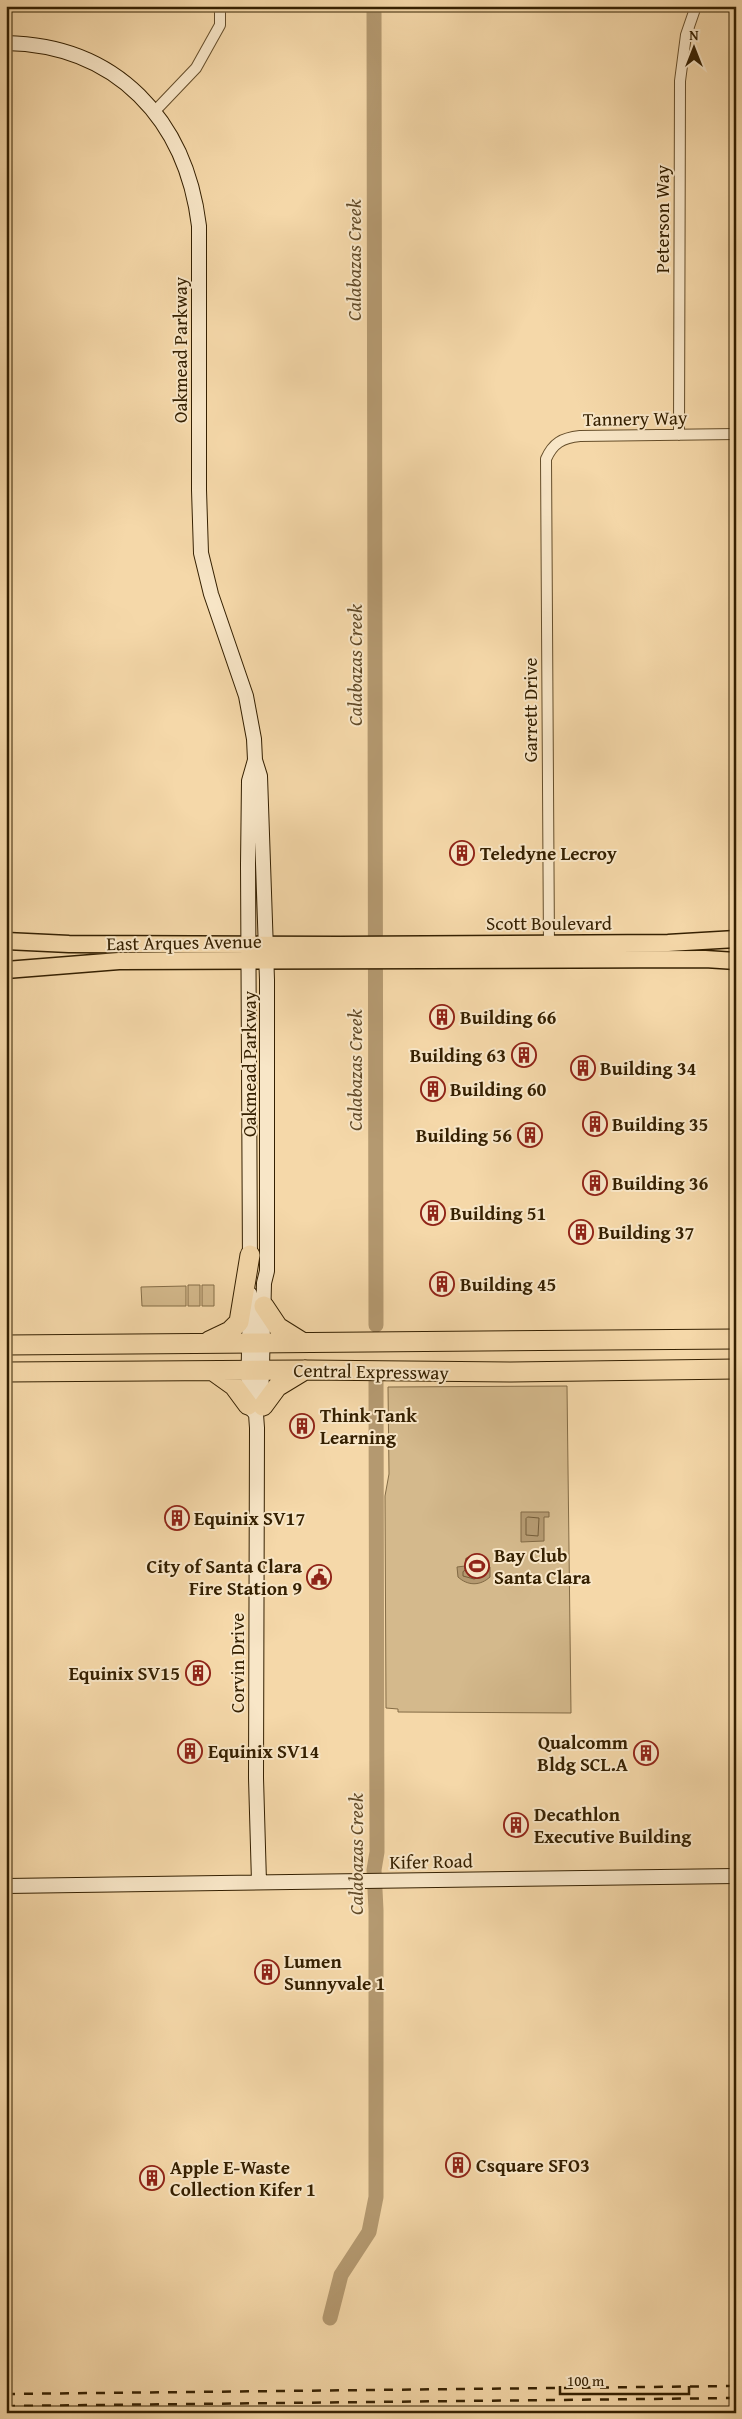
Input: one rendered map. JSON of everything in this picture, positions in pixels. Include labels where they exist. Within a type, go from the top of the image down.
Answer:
[{"type":"highway","points":[[204,1344],[230,1331],[238,1322],[250,1255]]},
{"type":"highway","points":[[264,1306],[278,1326],[302,1342]]},
{"type":"highway","name":"Central Expressway","points":[[6,1345],[736,1339]]},
{"type":"highway","name":"Central Expressway","points":[[6,1372],[306,1370],[512,1372],[736,1369]]},
{"type":"highway","points":[[213,1371],[234,1386],[256,1408],[277,1387],[306,1370]]},
{"type":"main road","name":"Oakmead Parkway","points":[[6,43],[57,49],[86,60],[114,75],[155,111],[176,145],[190,176],[197,209],[199,226],[199,490],[201,553],[211,594],[246,696],[253,729],[254,760],[260,776],[258,944],[250,961],[250,1255],[257,1343],[256,1370]]},
{"type":"main road","name":"Scott Boulevard","points":[[384,952],[549,943],[668,943],[736,939]]},
{"type":"main road","name":"East Arques Avenue","points":[[6,941],[69,944],[258,944],[363,952]]},
{"type":"main road","name":"Oakmead Parkway","points":[[257,1343],[264,1306],[267,1261],[267,961],[258,944]]},
{"type":"main road","name":"Scott Boulevard","points":[[363,952],[549,960],[705,959],[736,961]]},
{"type":"main road","name":"East Arques Avenue","points":[[6,970],[119,962],[267,961],[363,952]]},
{"type":"main road","name":"Corvin Drive","points":[[256,1370],[258,1882]]},
{"type":"main road","name":"Kifer Road","points":[[6,1886],[736,1876]]},
{"type":"street","points":[[155,111],[196,68],[220,25],[220,6]]},
{"type":"street","name":"Peterson Way","points":[[679,434],[680,81],[686,35],[696,6]]},
{"type":"street","name":"Tannery Way","points":[[546,460],[554,444],[570,437],[736,434]]},
{"type":"street","name":"Garrett Drive","points":[[546,460],[549,960]]},
{"type":"shaded area","points":[[188,1285],[200,1285],[200,1306],[188,1306]]},
{"type":"shaded area","points":[[202,1285],[214,1285],[214,1306],[202,1306]]},
{"type":"shaded area","points":[[186,1286],[186,1306],[142,1306],[141,1287]]},
{"type":"shaded area","name":"Bay Club Santa Clara","points":[[567,1386],[571,1713],[398,1712],[398,1709],[386,1708],[385,1496],[389,1474],[388,1387]]},
{"type":"water","points":[[521,1512],[549,1512],[549,1517],[544,1517],[544,1541],[521,1542]]},
{"type":"water","points":[[466,1558],[477,1558],[479,1566],[490,1567],[490,1577],[474,1584],[458,1577],[457,1567],[465,1566]]},
{"type":"waterway","name":"Calabazas Creek","points":[[374,6],[376,1325]]},
{"type":"waterway","name":"Calabazas Creek","points":[[330,2318],[341,2275],[369,2232],[376,2197],[376,1910],[374,1870],[377,1852],[376,1380]]},
{"type":"waterway","points":[[317,2413],[320,2410]]},
{"type":"railway","points":[[6,2394],[736,2386]]},
{"type":"railway","points":[[6,2406],[736,2398]]},
{"type":"place","name":"Teledyne Lecroy","points":[[462,853]]},
{"type":"place","name":"Building 66","points":[[442,1017]]},
{"type":"place","name":"Building 63","points":[[524,1055]]},
{"type":"place","name":"Building 34","points":[[583,1068]]},
{"type":"place","name":"Building 60","points":[[433,1089]]},
{"type":"place","name":"Building 35","points":[[595,1124]]},
{"type":"place","name":"Building 56","points":[[530,1135]]},
{"type":"place","name":"Building 36","points":[[595,1183]]},
{"type":"place","name":"Building 51","points":[[433,1213]]},
{"type":"place","name":"Building 37","points":[[581,1232]]},
{"type":"place","name":"Building 45","points":[[442,1284]]},
{"type":"place","name":"Think Tank Learning","points":[[302,1426]]},
{"type":"place","name":"Equinix SV17","points":[[177,1518]]},
{"type":"place","name":"Bay Club Santa Clara","points":[[477,1566]]},
{"type":"place","name":"City of Santa Clara Fire Station 9","points":[[319,1577]]},
{"type":"place","name":"Equinix SV15","points":[[198,1673]]},
{"type":"place","name":"Equinix SV14","points":[[190,1751]]},
{"type":"place","name":"Qualcomm Bldg SCL.A","points":[[646,1753]]},
{"type":"place","name":"Decathlon Executive Building","points":[[516,1825]]},
{"type":"place","name":"Lumen Sunnyvale 1","points":[[267,1972]]},
{"type":"place","name":"Csquare SFO3","points":[[458,2165]]},
{"type":"place","name":"Apple E-Waste Collection Kifer 1","points":[[152,2178]]}]
